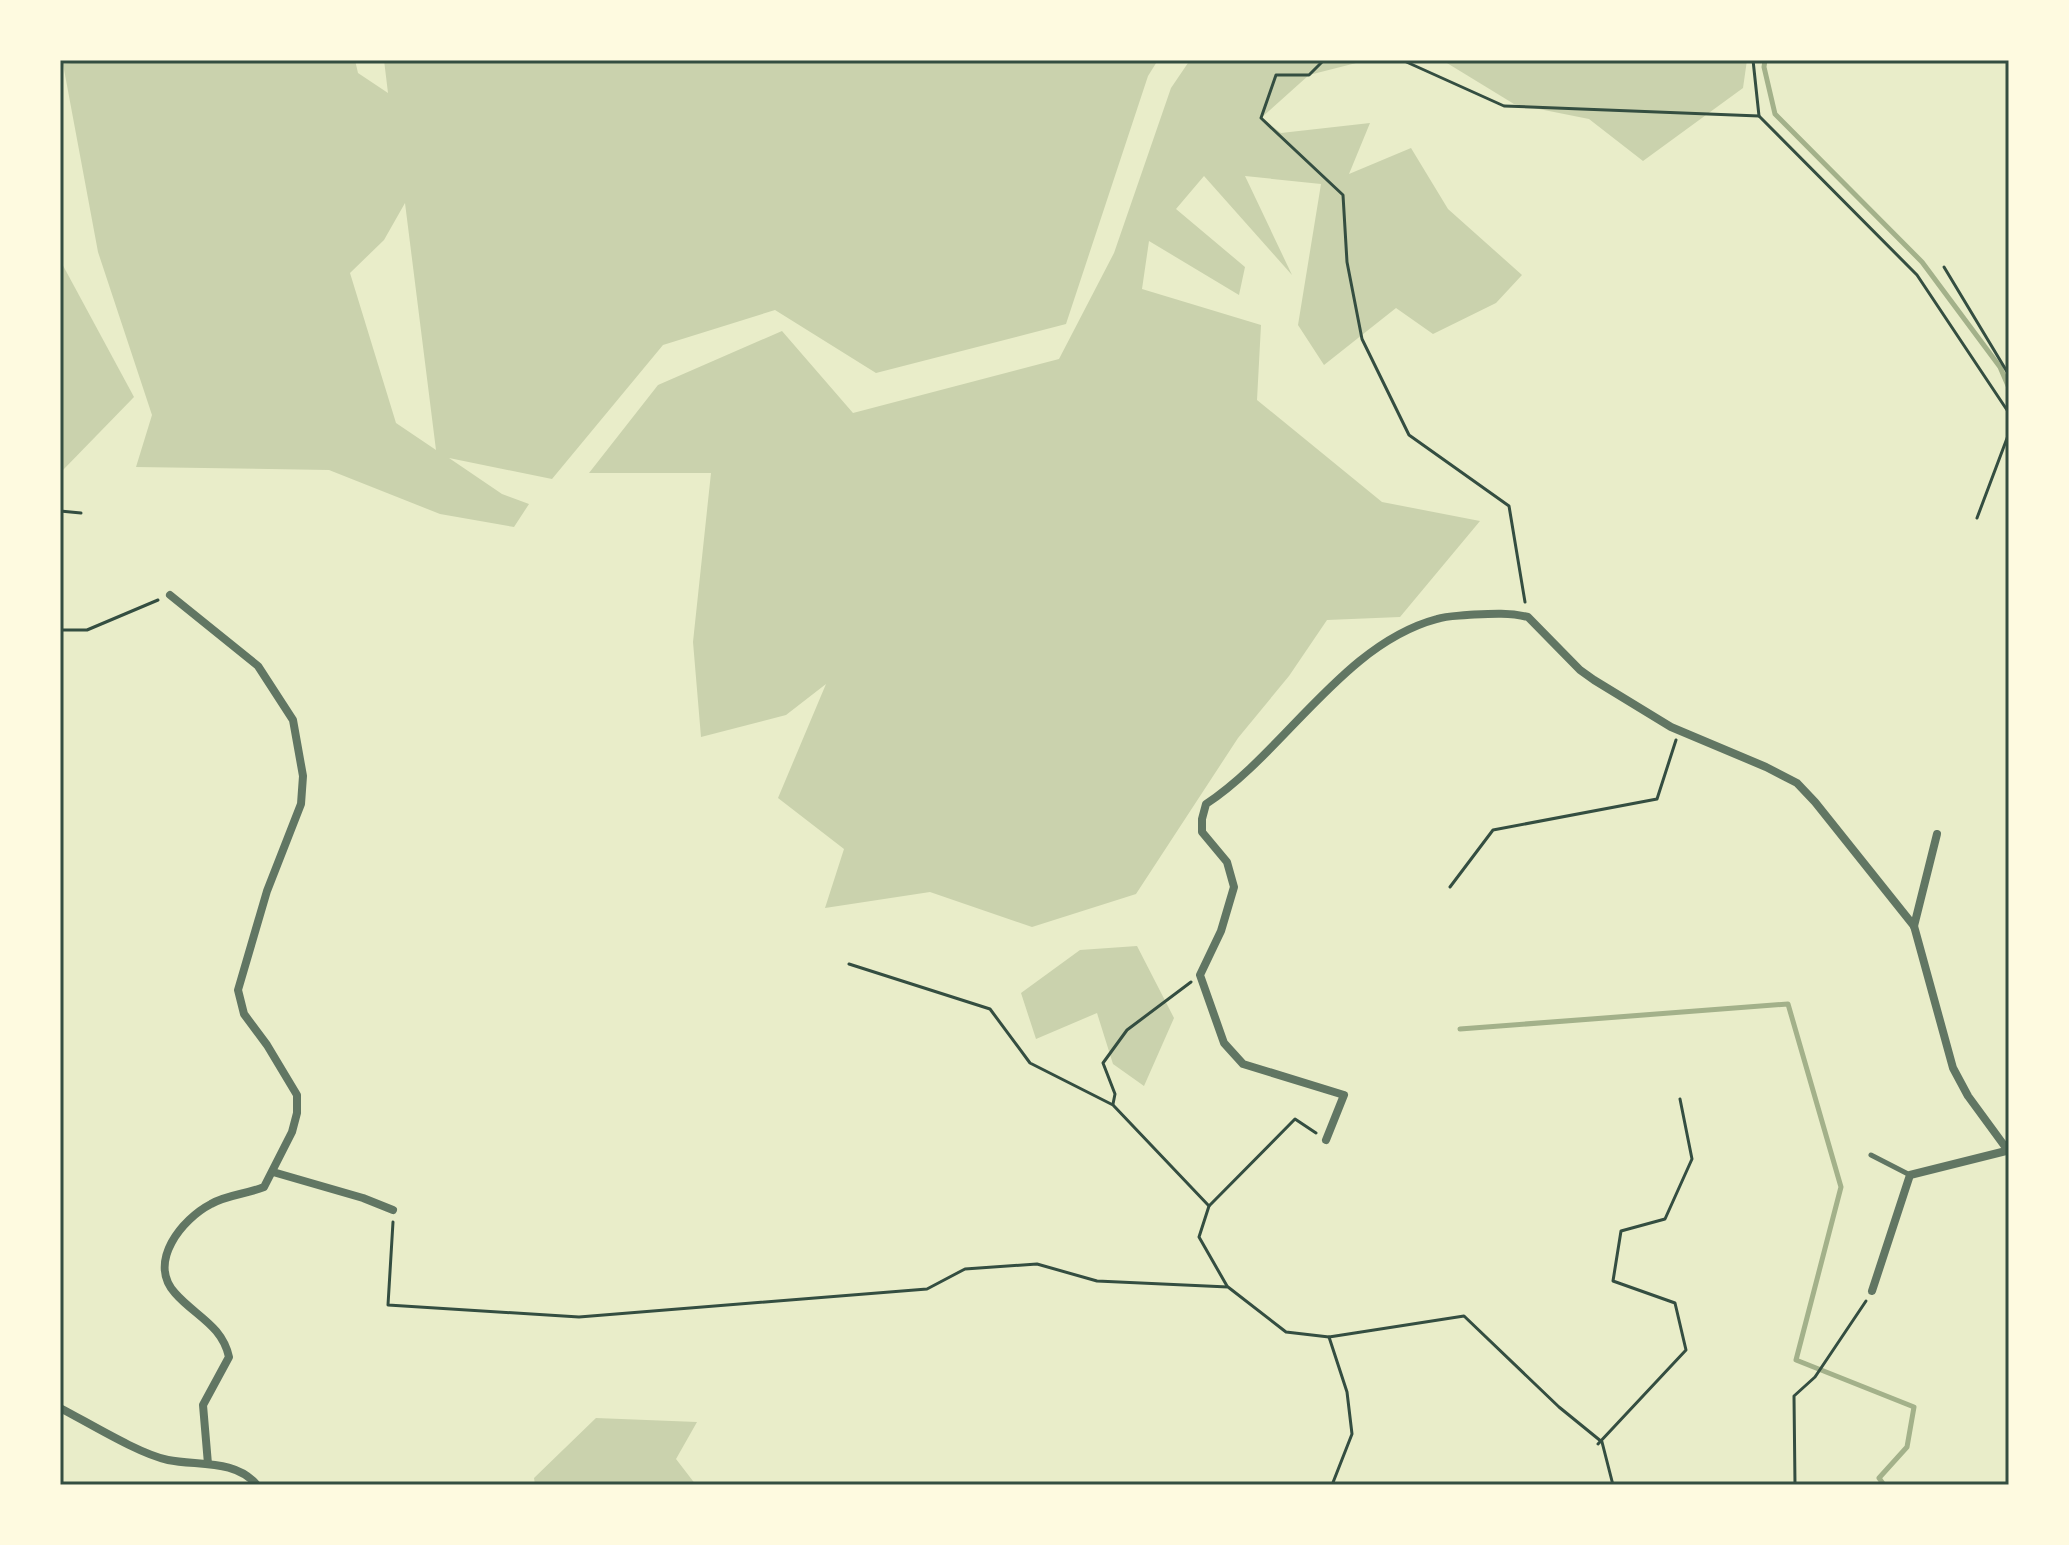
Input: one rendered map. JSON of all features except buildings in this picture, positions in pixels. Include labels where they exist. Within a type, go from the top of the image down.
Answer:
[{"type":"street","points":[[170,595],[258,666],[293,720],[303,776],[301,804],[267,891],[238,990],[244,1014],[297,1095],[297,1113],[292,1132],[264,1187],[213,1202],[175,1236],[165,1254],[164,1271],[175,1293],[210,1322],[226,1342],[229,1357],[203,1405],[208,1464]]},
{"type":"street","points":[[1326,1140],[1344,1095],[1243,1064],[1224,1043],[1200,975],[1221,931],[1234,887],[1227,862],[1202,832],[1206,804],[1234,785],[1285,731],[1347,673],[1387,641],[1410,628],[1439,618],[1487,614],[1528,617],[1580,670],[1679,731],[1797,783],[1914,926],[1953,1068],[1968,1096],[2008,1152],[1910,1175],[1872,1291]]},
{"type":"street","points":[[1914,926],[1937,834]]},
{"type":"street","points":[[273,1172],[393,1210]]},
{"type":"street","points":[[60,1408],[165,1460],[208,1464],[239,1472],[257,1485]]},
{"type":"lane","points":[[1871,1155],[1910,1175]]},
{"type":"path","points":[[1324,60],[1309,75],[1276,75],[1261,118],[1343,195],[1347,262],[1362,339],[1409,435],[1509,506],[1528,617]]},
{"type":"path","points":[[1402,60],[1504,106],[1759,116]]},
{"type":"path","points":[[1753,60],[1759,116],[1917,275],[2009,412]]},
{"type":"path","points":[[1944,267],[2009,375]]},
{"type":"path","points":[[1977,518],[2009,433]]},
{"type":"path","points":[[60,511],[81,513]]},
{"type":"path","points":[[60,630],[87,630],[170,595]]},
{"type":"path","points":[[1450,887],[1493,830],[1657,799],[1679,731]]},
{"type":"path","points":[[849,964],[990,1009],[1030,1063],[1113,1105],[1209,1206]]},
{"type":"path","points":[[1113,1105],[1115,1094],[1103,1063],[1127,1030],[1200,975]]},
{"type":"path","points":[[1598,1444],[1686,1350],[1675,1303],[1613,1281],[1621,1231],[1665,1219],[1692,1159],[1680,1099]]},
{"type":"path","points":[[1326,1140],[1295,1119],[1209,1206],[1199,1237],[1228,1287],[1286,1332],[1329,1337],[1464,1316],[1559,1407],[1602,1442],[1613,1485]]},
{"type":"path","points":[[393,1210],[388,1305],[579,1317],[927,1289],[965,1269],[1037,1264],[1097,1281],[1228,1287]]},
{"type":"path","points":[[1795,1485],[1794,1396],[1815,1377],[1872,1291]]},
{"type":"path","points":[[1329,1337],[1347,1392],[1352,1434],[1332,1485]]},
{"type":"green space","points":[[99,60],[355,60],[358,73],[388,93],[384,60],[1158,60],[1148,76],[1066,324],[876,373],[775,310],[663,345],[552,479],[449,458],[502,494],[529,504],[514,527],[440,514],[329,470],[136,467],[152,415],[98,252],[63,64]],"holes":[[[405,203],[436,450],[396,423],[350,273],[384,240]]]},
{"type":"green space","points":[[1190,60],[1368,60],[1309,75],[1261,118],[1281,133],[1370,123],[1349,174],[1411,148],[1448,209],[1522,275],[1496,303],[1433,334],[1396,308],[1324,365],[1298,325],[1321,184],[1245,176],[1292,275],[1204,176],[1176,209],[1245,267],[1239,295],[1149,241],[1142,289],[1261,325],[1257,400],[1382,502],[1480,521],[1400,617],[1327,620],[1289,676],[1238,738],[1136,894],[1032,927],[930,892],[825,908],[844,849],[778,798],[826,684],[786,715],[701,737],[693,642],[711,473],[589,473],[658,385],[782,331],[853,413],[1059,359],[1114,253],[1171,88]]},
{"type":"green space","points":[[1442,60],[1747,60],[1743,88],[1643,161],[1589,119],[1514,104]]},
{"type":"green space","points":[[60,260],[134,397],[62,471],[60,470]]},
{"type":"green space","points":[[1137,946],[1174,1018],[1144,1086],[1113,1064],[1097,1013],[1036,1039],[1021,993],[1080,950]]},
{"type":"green space","points":[[596,1418],[697,1422],[676,1459],[696,1485],[535,1485],[534,1478]]},
{"type":"waterway","points":[[1765,60],[1775,114],[1922,262],[2000,367],[2009,388]]},
{"type":"waterway","points":[[1460,1029],[1788,1004],[1841,1187],[1796,1360],[1914,1407],[1907,1447],[1879,1478],[1884,1485]]}]
